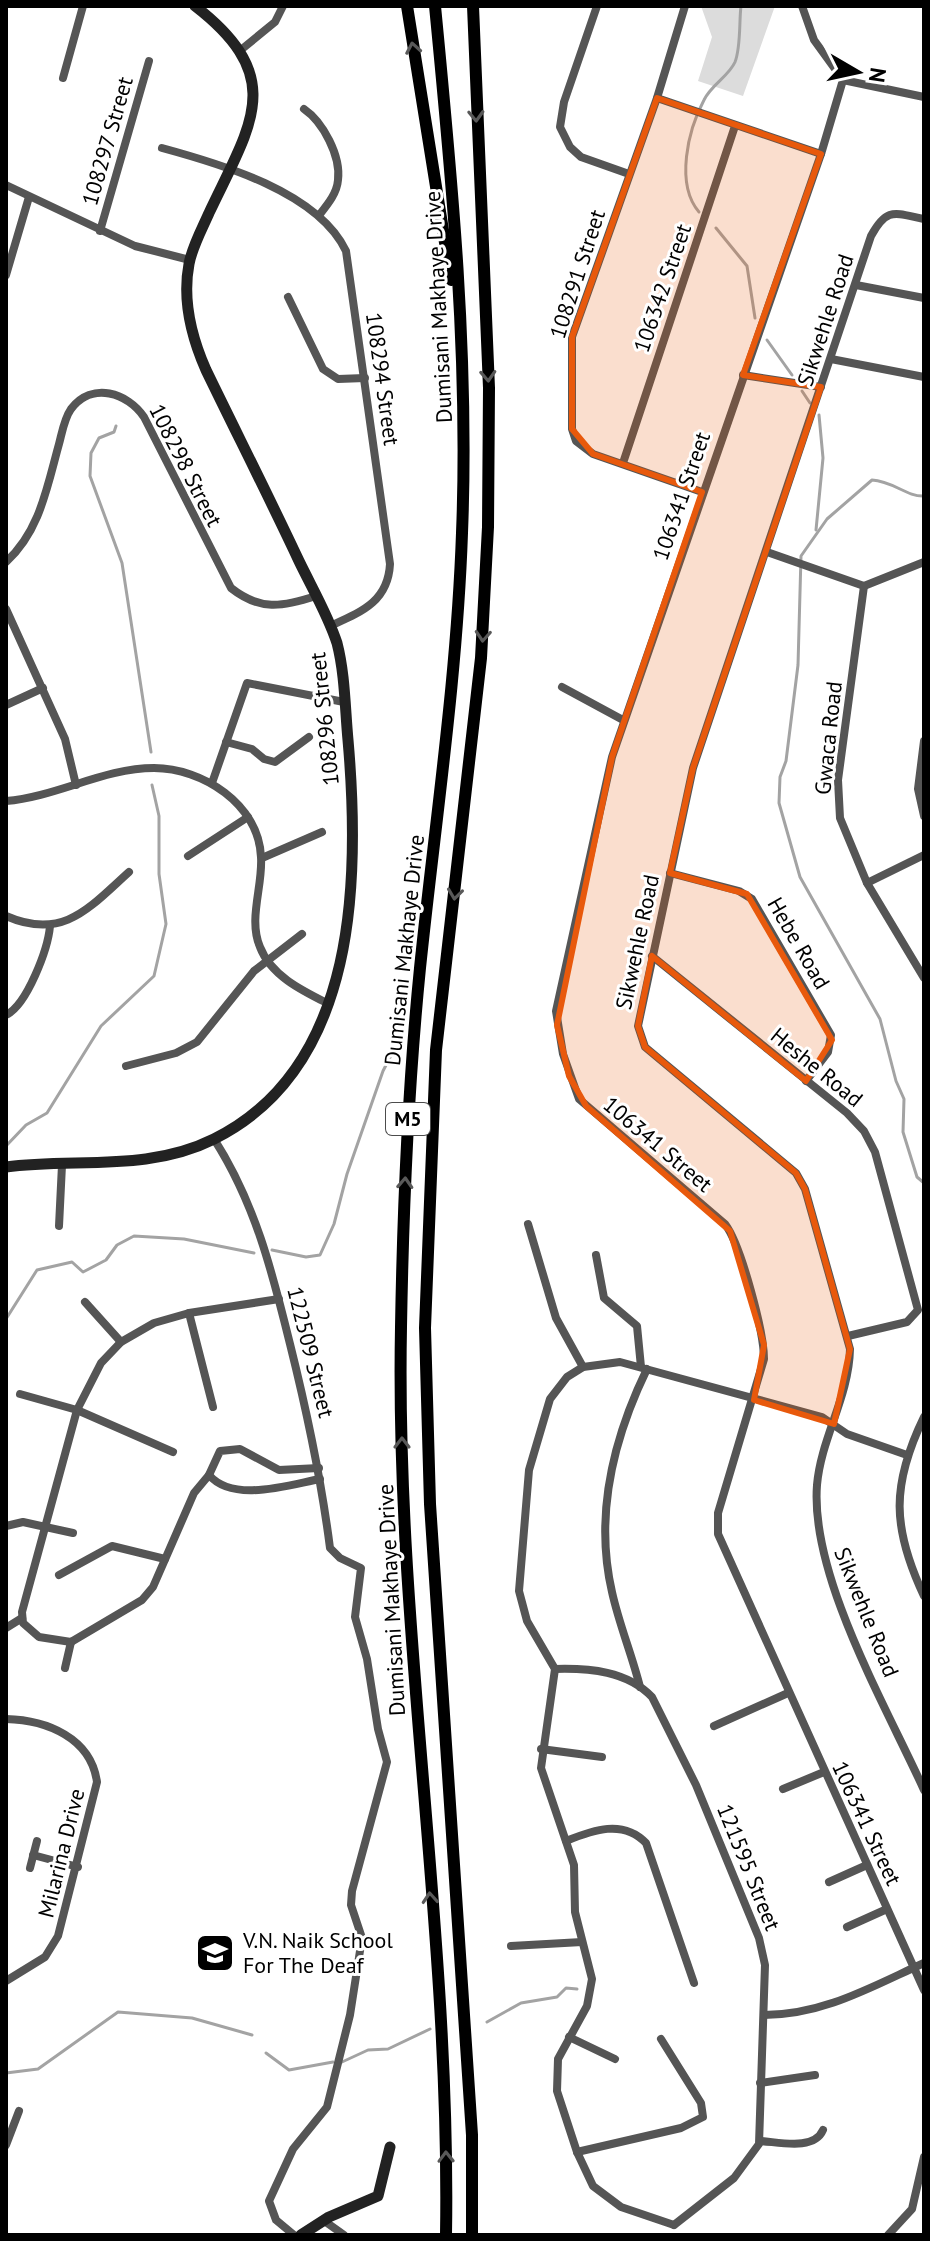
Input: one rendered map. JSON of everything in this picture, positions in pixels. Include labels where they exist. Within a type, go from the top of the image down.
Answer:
[{"type":"main road","points":[[407,6],[462,346]]},
{"type":"main road","name":"Dumisani Makhaye Drive","points":[[435,6],[462,346],[464,480],[456,652],[414,1040],[403,1215],[401,1336],[405,1548],[444,2093],[446,2235]]},
{"type":"main road","name":"Dumisani Makhaye Drive","points":[[472,2235],[472,2135],[430,1504],[425,1328],[436,1050],[481,658],[488,527],[489,388],[473,6]]},
{"type":"street","points":[[63,78],[83,6]]},
{"type":"street","points":[[195,6],[242,49],[275,22],[283,6]]},
{"type":"street","points":[[597,6],[564,102],[560,127],[570,147],[581,157],[629,174]]},
{"type":"street","name":"108291 Street","points":[[685,6],[657,98],[574,331],[570,362],[576,441],[593,454],[702,492]]},
{"type":"street","points":[[802,6],[814,40],[843,80],[924,97]]},
{"type":"street","name":"108296 Street","points":[[6,1167],[144,1160],[214,1139],[252,1113],[281,1087],[315,1038],[329,1004],[342,955],[354,828],[340,660],[330,626],[197,350],[187,300],[190,260],[245,138],[253,100],[251,74],[242,49]]},
{"type":"street","name":"108297 Street","points":[[100,231],[149,61]]},
{"type":"street","name":"106341 Street","points":[[843,80],[821,154],[623,720],[592,840],[558,1002],[557,1025],[569,1076],[579,1099],[730,1231],[764,1345],[763,1368],[717,1528],[788,1693],[924,1990]]},
{"type":"street","points":[[657,98],[821,154]]},
{"type":"street","points":[[304,109],[323,125],[338,172],[335,191],[320,214]]},
{"type":"street","name":"106342 Street","points":[[623,463],[735,126]]},
{"type":"street","name":"108294 Street","points":[[162,148],[230,169],[320,214],[340,238],[348,259],[389,576],[387,587],[372,604],[330,626]]},
{"type":"street","points":[[6,185],[135,246],[190,260]]},
{"type":"street","points":[[6,275],[29,197]]},
{"type":"street","name":"Sikwehle Road","points":[[924,219],[895,213],[881,219],[856,285],[693,768],[638,1026],[641,1042],[662,1064],[796,1173],[805,1189],[848,1336],[848,1373],[817,1482],[819,1543],[842,1608],[924,1790]]},
{"type":"street","points":[[856,285],[924,298]]},
{"type":"street","points":[[288,297],[323,369],[338,379],[365,378]]},
{"type":"street","points":[[831,359],[924,377]]},
{"type":"street","points":[[743,375],[821,387]]},
{"type":"street","name":"108298 Street","points":[[6,562],[28,539],[41,510],[70,411],[90,396],[110,392],[129,399],[144,417],[231,588],[244,599],[270,607],[316,596]]},
{"type":"street","points":[[767,552],[864,586],[924,562]]},
{"type":"street","name":"Gwaca Road","points":[[864,586],[838,800],[849,843],[867,883],[924,978]]},
{"type":"street","points":[[6,609],[65,739],[76,785]]},
{"type":"street","points":[[212,783],[244,686],[251,682],[318,699],[344,702]]},
{"type":"street","points":[[562,687],[623,720]]},
{"type":"street","points":[[6,705],[43,688]]},
{"type":"street","points":[[226,742],[252,749],[264,759],[275,762],[309,737]]},
{"type":"street","points":[[924,742],[918,789],[924,816]]},
{"type":"street","points":[[6,801],[156,768],[212,783],[248,817],[262,858],[256,930],[266,960],[293,985],[329,1004]]},
{"type":"street","points":[[188,856],[248,817]]},
{"type":"street","points":[[262,858],[322,832]]},
{"type":"street","points":[[867,883],[924,855]]},
{"type":"street","points":[[6,916],[50,926],[86,911],[129,872]]},
{"type":"street","name":"Hebe Road","points":[[670,873],[739,891],[752,899],[831,1035],[828,1052],[806,1081]]},
{"type":"street","points":[[6,1015],[24,997],[41,959],[50,926]]},
{"type":"street","points":[[126,1066],[176,1053],[197,1042],[266,960],[302,934]]},
{"type":"street","name":"Heshe Road","points":[[652,956],[847,1113],[870,1139],[918,1306],[910,1320],[848,1336]]},
{"type":"street","name":"122509 Street","points":[[214,1139],[259,1226],[319,1468],[330,1548],[340,1558],[361,1568],[354,1610],[367,1659],[387,1769],[352,1891],[351,1905],[361,1925],[362,1938],[350,2015],[327,2109],[293,2149],[269,2201],[276,2220],[294,2235]]},
{"type":"street","points":[[59,1226],[62,1165]]},
{"type":"street","points":[[528,1224],[556,1318],[583,1367]]},
{"type":"street","points":[[596,1255],[604,1298],[637,1326],[644,1368],[623,1423],[609,1473],[606,1516],[612,1592],[640,1687]]},
{"type":"street","points":[[279,1299],[189,1313],[154,1323],[121,1342],[101,1363],[77,1410],[22,1618],[27,1628],[39,1637],[71,1642],[142,1600],[153,1587],[194,1493],[209,1475],[214,1456],[226,1448],[247,1452],[279,1470],[319,1468]]},
{"type":"street","points":[[85,1302],[121,1342]]},
{"type":"street","points":[[189,1313],[213,1407]]},
{"type":"street","points":[[823,2130],[818,2139],[810,2142],[760,2141],[754,2154],[734,2178],[674,2230],[602,2196],[586,2174],[556,2082],[558,2059],[587,2006],[592,1972],[575,1912],[574,1865],[541,1768],[541,1749],[553,1703],[555,1669],[520,1602],[529,1470],[550,1399],[567,1377],[583,1367],[606,1361],[644,1368],[822,1417],[847,1434],[907,1455]]},
{"type":"street","points":[[20,1394],[77,1410],[173,1452]]},
{"type":"street","points":[[924,1417],[907,1455],[898,1500],[898,1521],[906,1553],[924,1596]]},
{"type":"street","points":[[209,1475],[221,1487],[240,1490],[320,1479]]},
{"type":"street","points":[[6,1526],[23,1522],[73,1533]]},
{"type":"street","points":[[59,1575],[107,1547],[165,1559]]},
{"type":"street","points":[[6,1628],[22,1618]]},
{"type":"street","points":[[65,1668],[71,1642]]},
{"type":"street","points":[[555,1669],[605,1672],[640,1687]]},
{"type":"street","name":"121595 Street","points":[[640,1687],[652,1697],[678,1744],[759,1938],[765,1965],[760,2141]]},
{"type":"street","points":[[714,1726],[788,1693]]},
{"type":"street","name":"Milarina Drive","points":[[6,1719],[66,1734],[92,1760],[97,1782],[78,1867],[52,1948],[35,1964],[6,1981]]},
{"type":"street","points":[[541,1749],[602,1757]]},
{"type":"street","points":[[783,1789],[824,1772]]},
{"type":"street","points":[[566,1841],[612,1828],[634,1833],[646,1843],[694,1983]]},
{"type":"street","points":[[30,1868],[37,1841]]},
{"type":"street","points":[[33,1855],[78,1867]]},
{"type":"street","points":[[829,1882],[867,1865]]},
{"type":"street","points":[[847,1927],[887,1909]]},
{"type":"street","points":[[511,1946],[582,1942]]},
{"type":"street","points":[[764,2015],[792,2015],[825,2007],[924,1963]]},
{"type":"street","points":[[569,2037],[615,2059]]},
{"type":"street","points":[[577,2152],[681,2128],[703,2117],[701,2103],[661,2039]]},
{"type":"street","points":[[760,2083],[815,2075]]},
{"type":"street","points":[[6,2145],[19,2111]]},
{"type":"street","points":[[301,2235],[323,2220],[378,2196],[390,2147]]},
{"type":"street","points":[[888,2235],[912,2209],[924,2157]]},
{"type":"street","points":[[323,2220],[344,2235]]},
{"type":"highlighted area","points":[[657,98],[821,154],[743,375],[821,387],[693,768],[670,873],[747,894],[832,1040],[806,1081],[652,956],[638,1026],[645,1047],[796,1173],[805,1189],[850,1349],[834,1424],[754,1400],[764,1345],[730,1231],[586,1106],[569,1076],[557,1025],[612,757],[702,492],[593,454],[572,429],[572,337]]},
{"type":"shaded area","points":[[701,6],[775,6],[743,96],[698,81],[712,37]]},
{"type":"waterway","points":[[699,212],[687,187],[689,141],[707,95],[735,62],[741,6]]},
{"type":"waterway","points":[[716,228],[747,266],[755,318]]},
{"type":"waterway","points":[[767,340],[792,375]]},
{"type":"waterway","points":[[802,391],[810,403]]},
{"type":"waterway","points":[[816,530],[823,458],[819,415]]},
{"type":"waterway","points":[[116,426],[114,432],[99,438],[91,453],[90,476],[122,563],[151,752]]},
{"type":"waterway","points":[[924,496],[872,480],[827,519],[801,556],[798,665],[786,761],[780,777],[779,803],[800,877],[880,1019],[896,1081],[904,1099],[903,1132],[917,1177],[924,1183]]},
{"type":"waterway","points":[[6,1146],[26,1125],[47,1113],[101,1026],[154,976],[166,924],[159,874],[159,816],[152,785]]},
{"type":"waterway","points":[[272,1250],[306,1257],[320,1255],[334,1224],[347,1174],[383,1071],[400,1038]]},
{"type":"waterway","points":[[6,1319],[37,1270],[72,1262],[83,1272],[106,1260],[117,1245],[134,1236],[184,1239],[254,1253]]},
{"type":"waterway","points":[[487,2022],[521,2003],[557,1997],[566,1988],[577,1989]]},
{"type":"waterway","points":[[6,2073],[38,2069],[118,2012],[192,2018],[252,2035]]},
{"type":"waterway","points":[[342,2062],[368,2050],[388,2049],[430,2029]]},
{"type":"waterway","points":[[266,2053],[289,2070],[333,2062]]},
{"type":"place","name":"V.N. Naik School For The Deaf","points":[[215,1953]]}]
